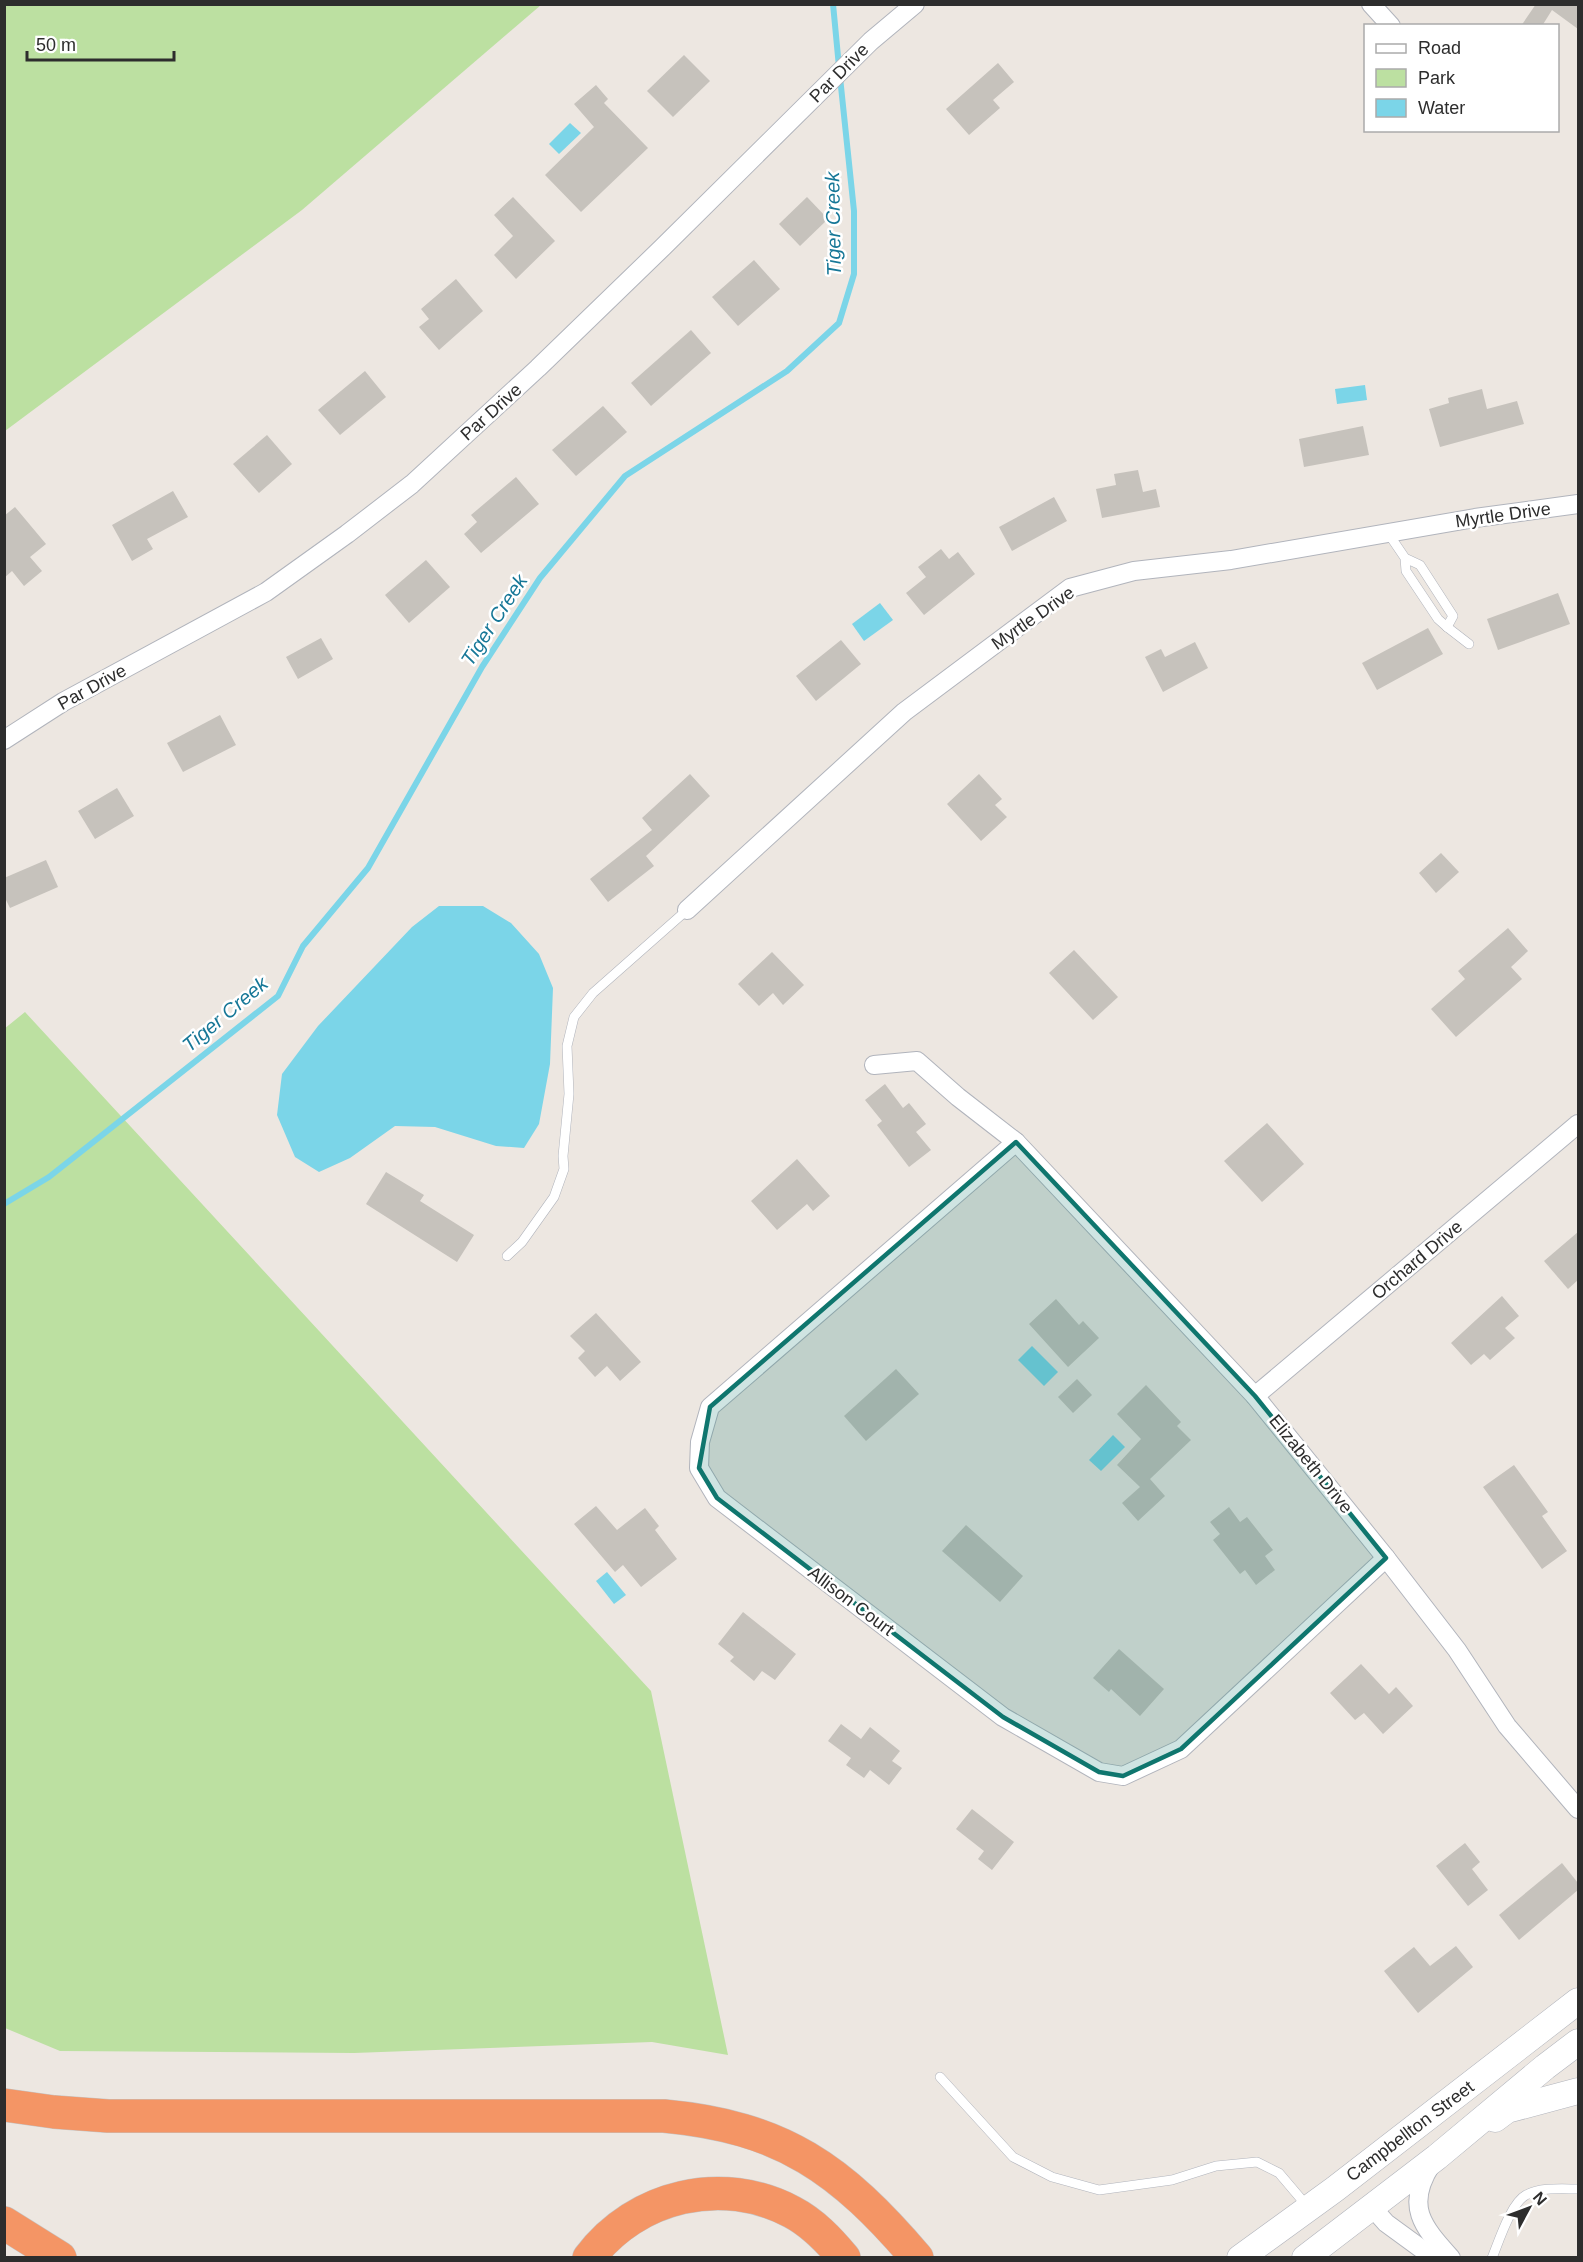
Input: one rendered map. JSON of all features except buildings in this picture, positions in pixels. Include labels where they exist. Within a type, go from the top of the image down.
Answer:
[{"type":"highway","points":[[4,2105],[108,2116],[633,2115],[723,2123],[776,2141],[802,2154],[829,2172],[859,2194],[917,2258]]},
{"type":"highway","points":[[589,2258],[611,2232],[657,2204],[689,2196],[729,2193],[772,2202],[794,2213],[814,2226],[844,2258]]},
{"type":"highway","points":[[4,2223],[60,2258]]},
{"type":"main road","name":"Campbellton Street","points":[[1240,2258],[1578,2001]]},
{"type":"main road","name":"Campbellton Street","points":[[1305,2258],[1437,2157],[1578,2042]]},
{"type":"main road","points":[[1437,2157],[1507,2110],[1578,2091]]},
{"type":"main road","points":[[1371,2206],[1367,2197],[1368,2192],[1392,2155],[1417,2125]]},
{"type":"street","name":"Par Drive","points":[[4,740],[63,702],[266,592],[412,484],[555,352],[871,41],[915,4]]},
{"type":"street","points":[[1371,4],[1389,24]]},
{"type":"street","name":"Myrtle Drive","points":[[687,910],[904,712],[1070,588],[1134,571],[1231,560],[1475,518],[1578,504]]},
{"type":"street","name":"Elizabeth Drive","points":[[874,1065],[917,1061],[958,1097],[1016,1142],[1255,1396],[1457,1650],[1507,1726],[1578,1809]]},
{"type":"street","name":"Orchard Drive","points":[[1255,1396],[1578,1124]]},
{"type":"street","name":"Allison Court","points":[[1016,1142],[710,1407],[700,1442],[699,1468],[717,1498],[1003,1718],[1099,1772],[1124,1776],[1181,1749],[1386,1558]]},
{"type":"street","points":[[1437,2157],[1425,2174],[1418,2193],[1420,2213],[1428,2232],[1450,2258]]},
{"type":"street","points":[[1371,2206],[1386,2223],[1434,2258]]},
{"type":"lane","points":[[1388,533],[1405,558],[1406,571],[1438,620],[1469,644]]},
{"type":"lane","points":[[1405,558],[1420,565],[1453,616],[1447,627]]},
{"type":"lane","points":[[507,1256],[522,1242],[554,1197],[564,1169],[563,1156],[569,1094],[567,1046],[574,1017],[593,993],[687,910]]},
{"type":"lane","points":[[940,2077],[1013,2157],[1052,2177],[1099,2190],[1161,2182],[1216,2166],[1257,2162],[1279,2173],[1308,2207]]},
{"type":"lane","points":[[1492,2258],[1514,2208],[1525,2195],[1539,2191],[1578,2188]]},
{"type":"highlighted area","points":[[1016,1142],[1255,1396],[1386,1558],[1181,1749],[1123,1776],[1099,1772],[1003,1717],[717,1498],[699,1468],[710,1407]]},
{"type":"green space","points":[[5,4],[541,5],[302,210],[5,431]]},
{"type":"green space","points":[[25,1012],[651,1691],[728,2055],[652,2042],[354,2053],[60,2051],[5,2028],[4,1029]]},
{"type":"water","points":[[570,123],[581,133],[559,154],[549,144]]},
{"type":"water","points":[[1365,385],[1367,400],[1337,404],[1335,389]]},
{"type":"water","points":[[880,603],[893,620],[864,641],[852,624]]},
{"type":"water","points":[[439,906],[483,906],[511,923],[539,954],[553,988],[550,1064],[539,1124],[524,1148],[496,1146],[435,1127],[395,1126],[350,1158],[319,1172],[295,1157],[277,1115],[282,1074],[318,1026],[412,927]]},
{"type":"water","points":[[1032,1346],[1058,1372],[1044,1386],[1018,1360]]},
{"type":"water","points":[[1113,1435],[1125,1447],[1101,1471],[1089,1460]]},
{"type":"water","points":[[607,1572],[626,1595],[614,1604],[596,1581]]},
{"type":"waterway","name":"Tiger Creek","points":[[833,4],[839,67]]},
{"type":"waterway","name":"Tiger Creek","points":[[4,1204],[49,1177],[278,996],[303,946],[368,868],[482,667],[540,578],[625,476],[787,371],[839,323],[854,274],[854,211],[840,77]]}]
